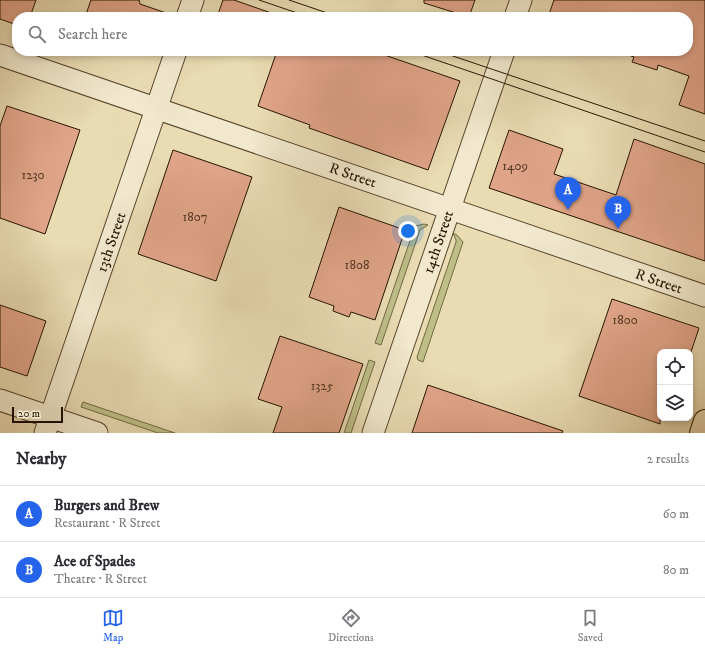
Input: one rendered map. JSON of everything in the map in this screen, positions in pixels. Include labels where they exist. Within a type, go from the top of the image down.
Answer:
[{"type":"main road","points":[[701,433],[705,421]]},
{"type":"street","points":[[189,12],[193,0]]},
{"type":"street","points":[[517,12],[521,0]]},
{"type":"street","name":"R Street","points":[[0,55],[705,296]]},
{"type":"street","name":"13th Street","points":[[48,425],[174,56]]},
{"type":"street","name":"14th Street","points":[[373,433],[502,56]]},
{"type":"street","points":[[0,400],[48,425],[97,433]]},
{"type":"green space","points":[[424,224],[428,225],[420,230],[381,345],[375,343],[415,226]]},
{"type":"green space","points":[[453,233],[463,242],[423,362],[418,360],[417,357],[456,242]]},
{"type":"green space","points":[[369,360],[375,362],[351,433],[344,433]]},
{"type":"green space","points":[[83,402],[175,433],[158,433],[81,407]]},
{"type":"building","points":[[0,0],[36,0],[32,12],[12,12],[12,23],[0,19]]},
{"type":"building","points":[[91,0],[139,0],[140,4],[163,12],[87,12]]},
{"type":"building","points":[[223,0],[234,0],[268,12],[219,12]]},
{"type":"building","points":[[424,0],[475,0],[471,12],[453,12],[424,3]]},
{"type":"building","points":[[554,0],[705,0],[705,114],[679,105],[689,76],[658,65],[657,70],[632,62],[634,57],[631,56],[693,56],[693,12],[550,12]]},
{"type":"building","points":[[275,56],[388,56],[460,81],[428,170],[309,128],[310,125],[258,106]]},
{"type":"building","points":[[7,106],[80,130],[45,234],[0,218],[0,126]]},
{"type":"building","points":[[509,130],[563,149],[554,174],[616,195],[634,139],[705,164],[705,261],[489,188]]},
{"type":"building","points":[[173,150],[252,177],[216,281],[138,254]]},
{"type":"building","points":[[339,207],[405,230],[375,320],[351,312],[349,317],[333,311],[334,306],[309,297]]},
{"type":"building","points":[[612,299],[699,328],[692,349],[657,349],[657,421],[660,421],[660,424],[579,396]]},
{"type":"building","points":[[0,305],[46,321],[27,376],[0,367]]},
{"type":"building","points":[[280,336],[363,364],[339,433],[273,433],[282,407],[258,399]]},
{"type":"building","points":[[428,385],[563,431],[562,433],[412,433]]},
{"type":"tram line","points":[[259,0],[294,12]]},
{"type":"tram line","points":[[289,0],[324,12]]},
{"type":"tram line","points":[[425,56],[705,152]]},
{"type":"tram line","points":[[453,56],[705,141]]},
{"type":"place","name":"Burgers and Brew","points":[[568,210]]},
{"type":"place","name":"Ace of Spades","points":[[618,229]]}]
